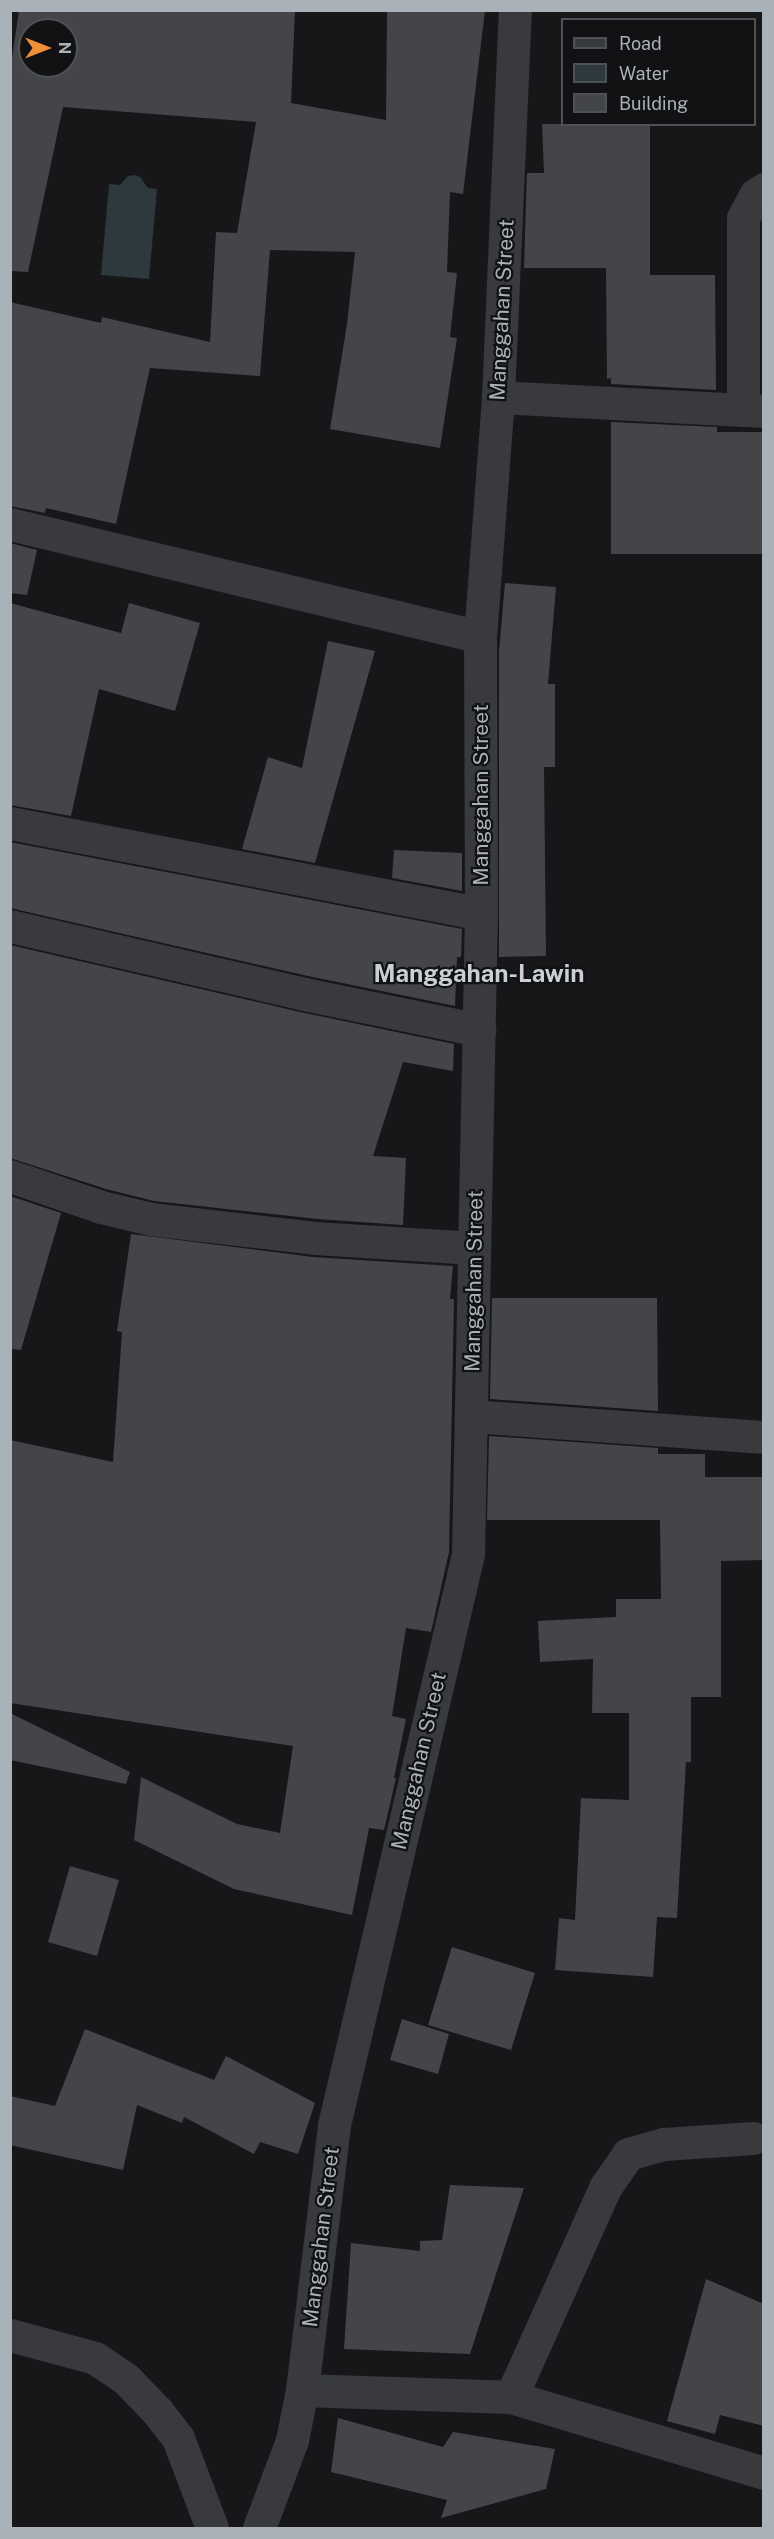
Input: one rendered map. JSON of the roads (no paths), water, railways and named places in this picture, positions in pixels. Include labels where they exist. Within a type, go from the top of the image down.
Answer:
[{"type":"street","name":"Manggahan Street","points":[[259,2529],[292,2440],[302,2390],[334,2125],[468,1554],[481,914],[480,637],[498,397],[515,10]]},
{"type":"street","points":[[498,397],[753,411],[742,218],[754,195],[764,189]]},
{"type":"street","points":[[10,524],[480,637]]},
{"type":"street","points":[[10,823],[481,914]]},
{"type":"street","points":[[10,926],[304,994],[479,1030]]},
{"type":"street","points":[[10,1176],[101,1208],[151,1219],[315,1238],[474,1248]]},
{"type":"street","points":[[471,1416],[764,1437]]},
{"type":"street","points":[[511,2397],[606,2186],[628,2154],[664,2144],[753,2138]]},
{"type":"street","points":[[10,2335],[95,2358],[126,2379],[157,2411],[178,2438],[212,2529]]},
{"type":"street","points":[[302,2390],[511,2397],[764,2473]]},
{"type":"water","points":[[128,176],[140,177],[148,188],[157,189],[149,279],[101,275],[109,184],[120,185]]},
{"type":"district","name":"Manggahan-Lawin","points":[[479,974]]}]
